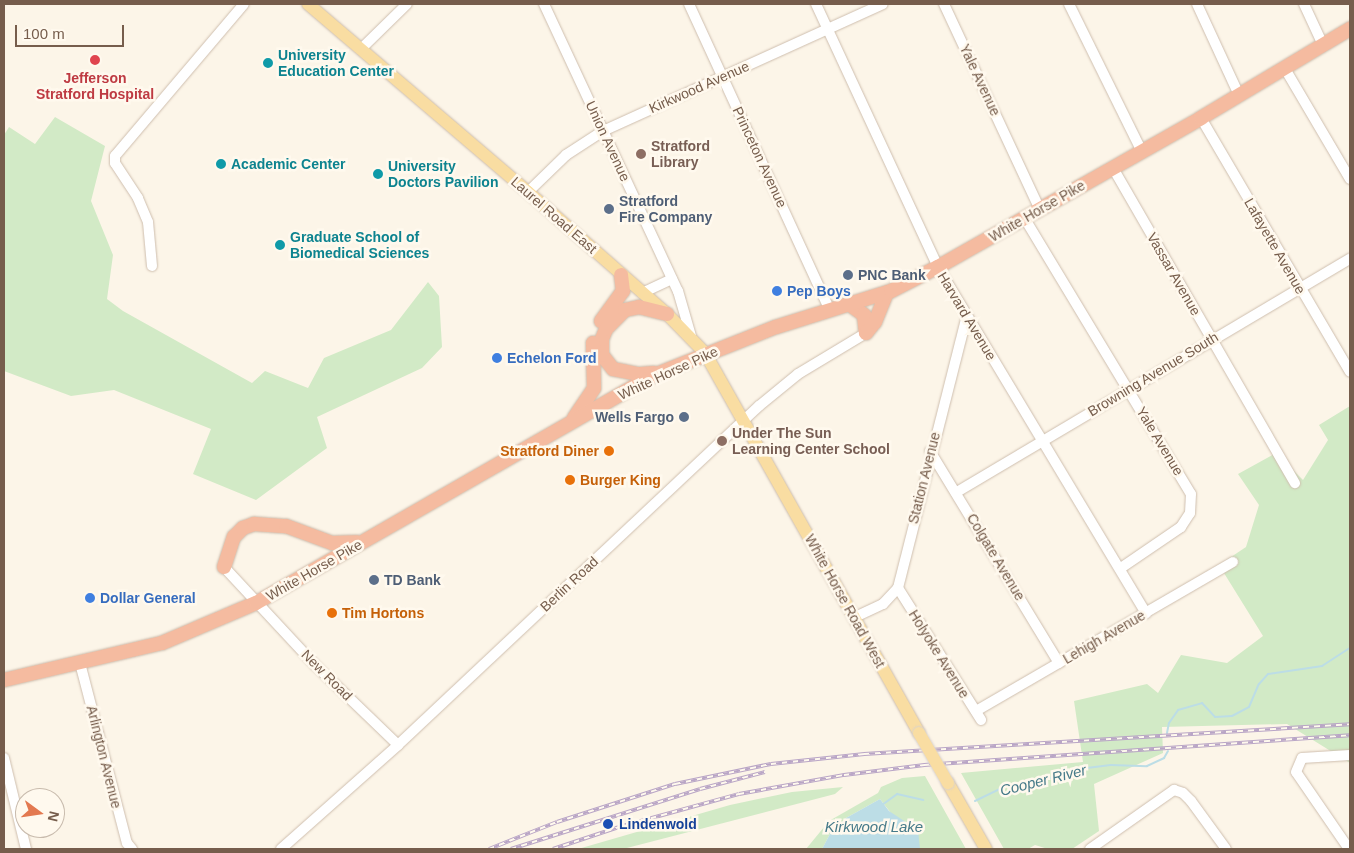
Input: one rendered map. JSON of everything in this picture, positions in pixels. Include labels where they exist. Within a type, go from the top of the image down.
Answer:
[{"type":"highway","name":"White Horse Pike","points":[[4,680],[162,643],[256,604],[572,421],[662,372],[705,353],[887,292],[938,267],[1201,118],[1350,29]]},
{"type":"highway","points":[[572,421],[594,388],[594,337],[597,328],[623,291],[621,274]]},
{"type":"highway","points":[[866,333],[875,322],[887,292]]},
{"type":"highway","points":[[849,304],[864,315],[866,333]]},
{"type":"highway","points":[[662,372],[638,374],[613,369],[606,362],[601,347],[606,329],[625,310],[639,307],[667,314]]},
{"type":"highway","points":[[224,567],[234,538],[243,528],[254,524],[286,526],[332,543],[363,542]]},
{"type":"main road","name":"Laurel Road East","points":[[308,4],[667,314],[691,336],[705,353]]},
{"type":"main road","name":"White Horse Road West","points":[[705,353],[919,734],[986,849]]},
{"type":"street","points":[[152,266],[148,222],[138,198],[115,163],[115,156],[244,4]]},
{"type":"street","points":[[362,49],[407,4]]},
{"type":"street","name":"Union Avenue","points":[[544,4],[672,279],[691,336]]},
{"type":"street","name":"Princeton Avenue","points":[[689,4],[830,311]]},
{"type":"street","name":"Harvard Avenue","points":[[816,4],[938,267],[1121,568],[1146,614]]},
{"type":"street","name":"Kirkwood Avenue","points":[[528,192],[566,155],[603,131],[883,4]]},
{"type":"street","name":"Yale Avenue","points":[[944,4],[1040,210]]},
{"type":"street","points":[[1069,4],[1142,152]]},
{"type":"street","points":[[1197,4],[1239,95]]},
{"type":"street","points":[[1304,4],[1323,45]]},
{"type":"street","points":[[1284,67],[1350,179]]},
{"type":"street","name":"Lafayette Avenue","points":[[1201,118],[1350,372]]},
{"type":"street","name":"Vassar Avenue","points":[[1113,168],[1295,483]]},
{"type":"street","name":"Yale Avenue","points":[[1025,219],[1191,494],[1190,513],[1181,526],[1121,568]]},
{"type":"street","name":"Browning Avenue South","points":[[958,492],[1042,439],[1299,287],[1350,259]]},
{"type":"street","points":[[642,293],[672,279]]},
{"type":"street","name":"Station Avenue","points":[[898,588],[930,452],[967,316]]},
{"type":"street","name":"Berlin Road","points":[[281,849],[398,744],[744,420],[798,374],[866,333]]},
{"type":"street","name":"Colgate Avenue","points":[[930,452],[958,492],[1059,663]]},
{"type":"street","name":"Lehigh Avenue","points":[[978,716],[1059,663],[1233,562]]},
{"type":"street","name":"New Road","points":[[224,567],[256,604],[398,744]]},
{"type":"street","points":[[854,618],[883,604],[898,588]]},
{"type":"street","name":"Holyoke Avenue","points":[[898,588],[978,716]]},
{"type":"street","name":"Arlington Avenue","points":[[80,663],[126,842],[132,849]]},
{"type":"street","points":[[1349,849],[1297,777],[1296,767],[1302,758],[1350,755]]},
{"type":"street","points":[[4,758],[26,849]]},
{"type":"street","points":[[1090,849],[1101,846],[1174,790],[1183,793],[1191,801],[1226,849]]},
{"type":"green space","points":[[55,117],[105,146],[91,201],[113,255],[107,299],[123,311],[252,383],[265,371],[308,388],[324,358],[391,330],[428,282],[439,296],[442,347],[422,368],[317,417],[327,448],[256,500],[193,474],[211,429],[114,390],[71,396],[4,371],[4,135],[9,127],[35,144]]},
{"type":"green space","points":[[1350,406],[1350,763],[1287,724],[1162,727],[1163,753],[1094,784],[1099,831],[1072,849],[1048,849],[1035,845],[1028,849],[1004,849],[961,773],[1083,762],[1074,701],[1147,684],[1158,693],[1181,655],[1227,663],[1263,636],[1219,565],[1246,547],[1259,505],[1238,474],[1276,453],[1303,480],[1328,440],[1319,425]]},
{"type":"green space","points":[[925,776],[966,849],[919,849],[880,799],[846,818],[830,834],[822,849],[806,849],[829,821],[878,793],[881,787],[902,778]]},
{"type":"green space","points":[[843,787],[835,794],[623,849],[578,849],[730,805],[792,792]]},
{"type":"water","name":"Kirkwood Lake","points":[[880,799],[889,811],[918,830],[920,849],[822,849],[830,834],[846,818]]},
{"type":"waterway","name":"Cooper River","points":[[1167,733],[1169,723],[1178,710],[1202,703],[1215,717],[1232,716],[1249,707],[1259,684],[1268,674],[1322,666],[1350,648]]},
{"type":"waterway","name":"Cooper River","points":[[975,801],[1008,785],[1032,785],[1071,770],[1111,765],[1147,766],[1164,758],[1168,751]]},
{"type":"waterway","name":"Cooper River","points":[[882,805],[897,794],[923,800]]},
{"type":"railway","points":[[489,849],[557,822],[675,784],[771,764],[864,754],[1350,724]]},
{"type":"railway","points":[[553,849],[619,827],[739,794],[844,775],[924,765],[1350,735]]},
{"type":"railway","points":[[511,849],[700,789],[765,772]]},
{"type":"place","name":"Jefferson Stratford Hospital","points":[[95,60]]},
{"type":"place","name":"University Education Center","points":[[268,63]]},
{"type":"place","name":"Stratford Library","points":[[641,154]]},
{"type":"place","name":"Academic Center","points":[[221,164]]},
{"type":"place","name":"University Doctors Pavilion","points":[[378,174]]},
{"type":"place","name":"Stratford Fire Company","points":[[609,209]]},
{"type":"place","name":"Graduate School of Biomedical Sciences","points":[[280,245]]},
{"type":"place","name":"PNC Bank","points":[[848,275]]},
{"type":"place","name":"Pep Boys","points":[[777,291]]},
{"type":"place","name":"Echelon Ford","points":[[497,358]]},
{"type":"place","name":"Wells Fargo","points":[[684,417]]},
{"type":"place","name":"Under The Sun Learning Center School","points":[[722,441]]},
{"type":"place","name":"Stratford Diner","points":[[609,451]]},
{"type":"place","name":"Burger King","points":[[570,480]]},
{"type":"place","name":"TD Bank","points":[[374,580]]},
{"type":"place","name":"Dollar General","points":[[90,598]]},
{"type":"place","name":"Tim Hortons","points":[[332,613]]},
{"type":"place","name":"Lindenwold","points":[[608,824]]}]
